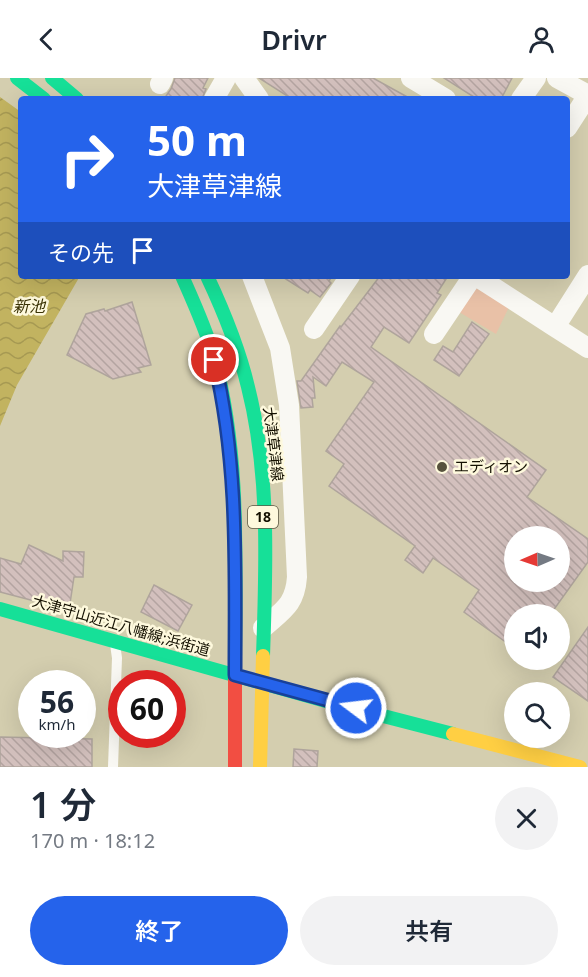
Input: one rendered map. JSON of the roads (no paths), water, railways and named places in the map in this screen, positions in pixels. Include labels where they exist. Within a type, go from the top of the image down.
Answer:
[{"type":"main road","points":[[17,78],[40,96]]},
{"type":"main road","points":[[52,78],[73,96]]},
{"type":"main road","name":"18","points":[[183,279],[202,322],[214,360],[229,437],[235,521],[235,767]]},
{"type":"main road","name":"大津草津線","points":[[208,279],[232,335],[252,404],[259,456],[263,498],[260,767]]},
{"type":"main road","name":"大津守山近江八幡線;浜街道","points":[[0,609],[262,683],[574,766]]},
{"type":"street","points":[[216,96],[226,78]]},
{"type":"street","points":[[244,78],[257,96]]},
{"type":"street","points":[[411,78],[441,96]]},
{"type":"street","points":[[523,96],[536,78]]},
{"type":"street","points":[[558,78],[588,95],[570,123]]},
{"type":"street","points":[[555,327],[588,275]]},
{"type":"street","points":[[253,279],[280,348],[289,405],[297,577],[293,599],[263,628]]},
{"type":"street","points":[[314,329],[348,279]]},
{"type":"street","points":[[434,334],[472,279]]},
{"type":"street","points":[[479,279],[588,348]]},
{"type":"lane","points":[[113,767],[117,658],[114,641]]},
{"type":"water","name":"新池","points":[[0,97],[18,110],[18,279],[78,279],[17,385],[0,426]]},
{"type":"place","name":"エディオン","points":[[442,467]]}]
